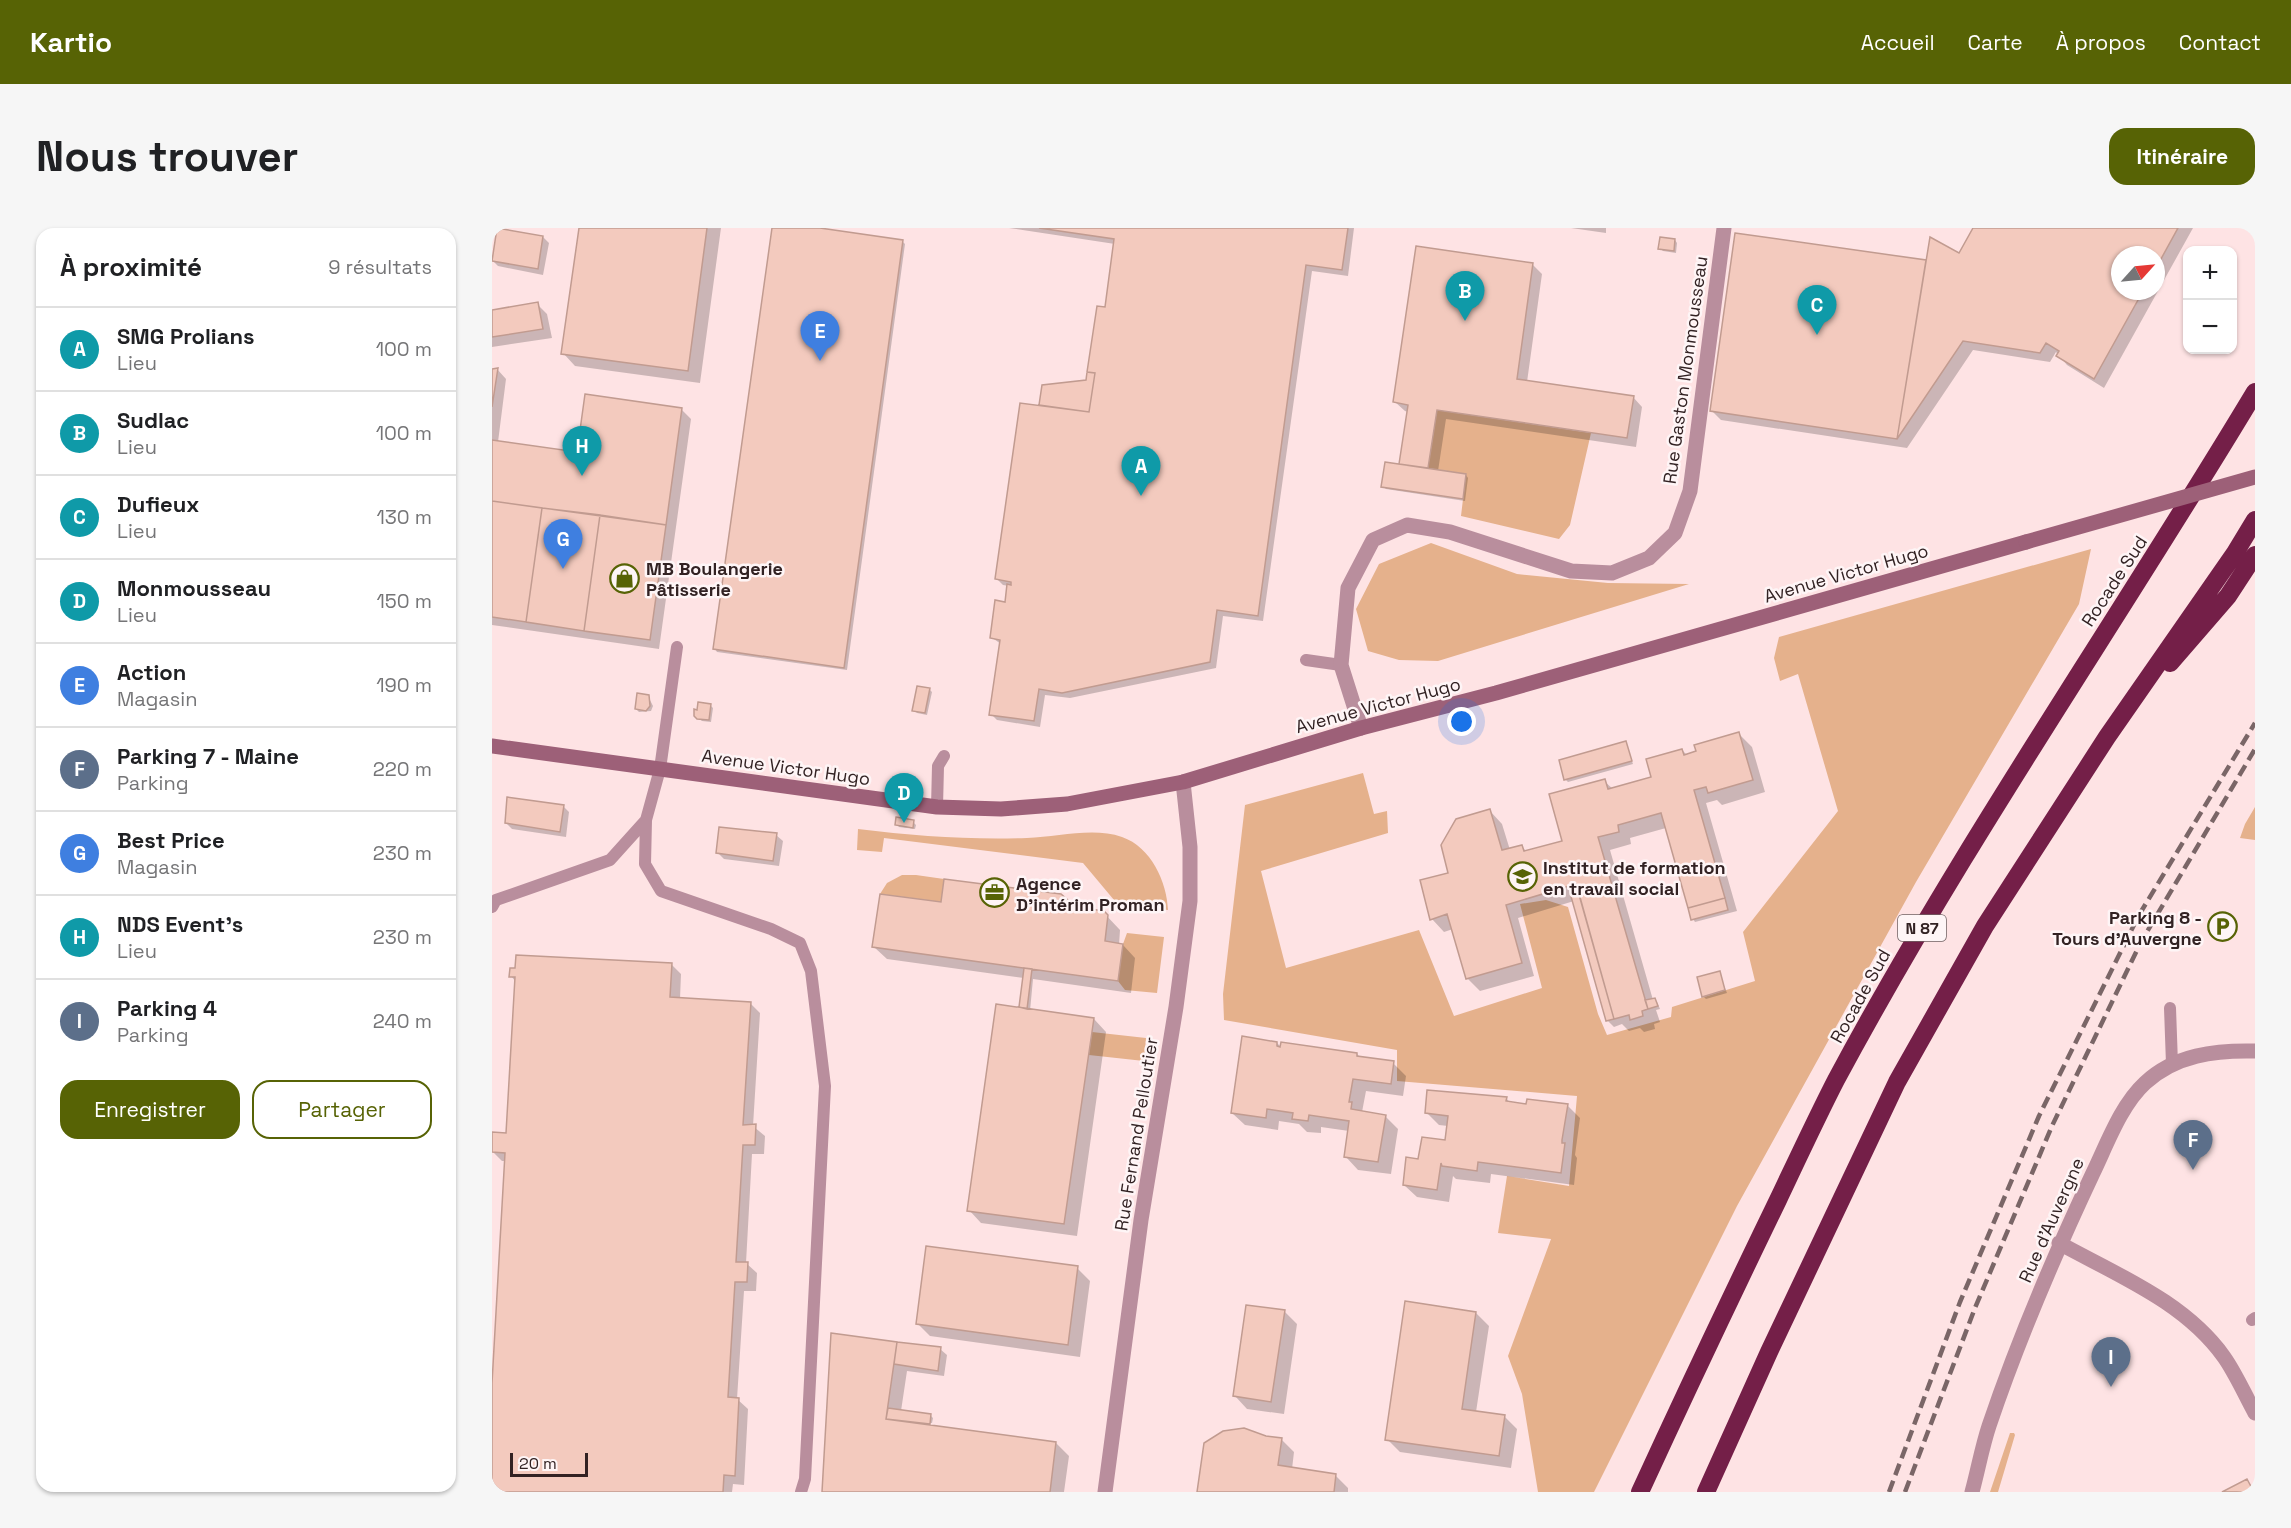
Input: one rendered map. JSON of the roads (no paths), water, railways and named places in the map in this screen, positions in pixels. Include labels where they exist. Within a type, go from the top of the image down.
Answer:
[{"type":"highway","name":"Rocade Sud","points":[[1640,1492],[1710,1338],[1847,1061],[1929,917],[2025,760],[2174,527],[2255,392]]},
{"type":"highway","name":"N 87","points":[[1706,1492],[1768,1352],[1897,1082],[1985,926],[2107,737],[2235,553],[2255,520]]},
{"type":"highway","points":[[2107,737],[2228,596],[2255,555]]},
{"type":"street","name":"Rue Gaston Monmousseau","points":[[1361,728],[1341,664],[1348,588],[1373,540],[1407,525],[1450,532],[1571,571],[1612,573],[1649,558],[1675,533],[1690,491],[1724,228]]},
{"type":"street","name":"Avenue Victor Hugo","points":[[492,746],[937,807],[1001,808],[1067,804],[1183,782],[1361,728],[1496,693],[2255,477]]},
{"type":"street","name":"Rue Fernand Pelloutier","points":[[1105,1492],[1142,1220],[1190,901],[1190,847],[1183,782]]},
{"type":"street","name":"Rue d'Auvergne","points":[[1972,1492],[1988,1428],[2060,1243],[2120,1116],[2144,1084],[2172,1064],[2201,1054],[2255,1051]]},
{"type":"street","points":[[2060,1243],[2164,1300],[2204,1332],[2225,1358],[2255,1413]]},
{"type":"lane","points":[[677,647],[660,769],[646,820],[645,864],[661,891],[771,928],[800,944],[811,971],[825,1086],[805,1479],[801,1492]]},
{"type":"lane","points":[[1306,660],[1341,664]]},
{"type":"lane","points":[[937,807],[938,766],[944,756]]},
{"type":"lane","points":[[492,906],[496,900],[610,860],[646,820]]},
{"type":"lane","points":[[2170,1008],[2172,1064]]},
{"type":"railway","points":[[1889,1492],[1960,1302],[2039,1116],[2139,915],[2255,723]]},
{"type":"railway","points":[[1905,1492],[1975,1308],[2052,1126],[2141,942],[2255,749]]},
{"type":"place","name":"Sudlac","points":[[1465,321]]},
{"type":"place","name":"Dufieux","points":[[1817,335]]},
{"type":"place","name":"Action","points":[[820,361]]},
{"type":"place","name":"NDS Event's","points":[[582,476]]},
{"type":"place","name":"SMG Prolians","points":[[1141,496]]},
{"type":"place","name":"Best Price","points":[[563,569]]},
{"type":"place","name":"MB Boulangerie Pâtisserie","points":[[625,578]]},
{"type":"place","name":"Monmousseau","points":[[904,823]]},
{"type":"place","name":"Institut de formation en travail social","points":[[1522,877]]},
{"type":"place","name":"Agence D'intérim Proman","points":[[995,893]]},
{"type":"place","name":"Parking 8 - Tours d'Auvergne","points":[[2223,927]]},
{"type":"place","name":"Parking 7 - Maine","points":[[2193,1170]]},
{"type":"place","name":"Parking 4","points":[[2111,1387]]}]
